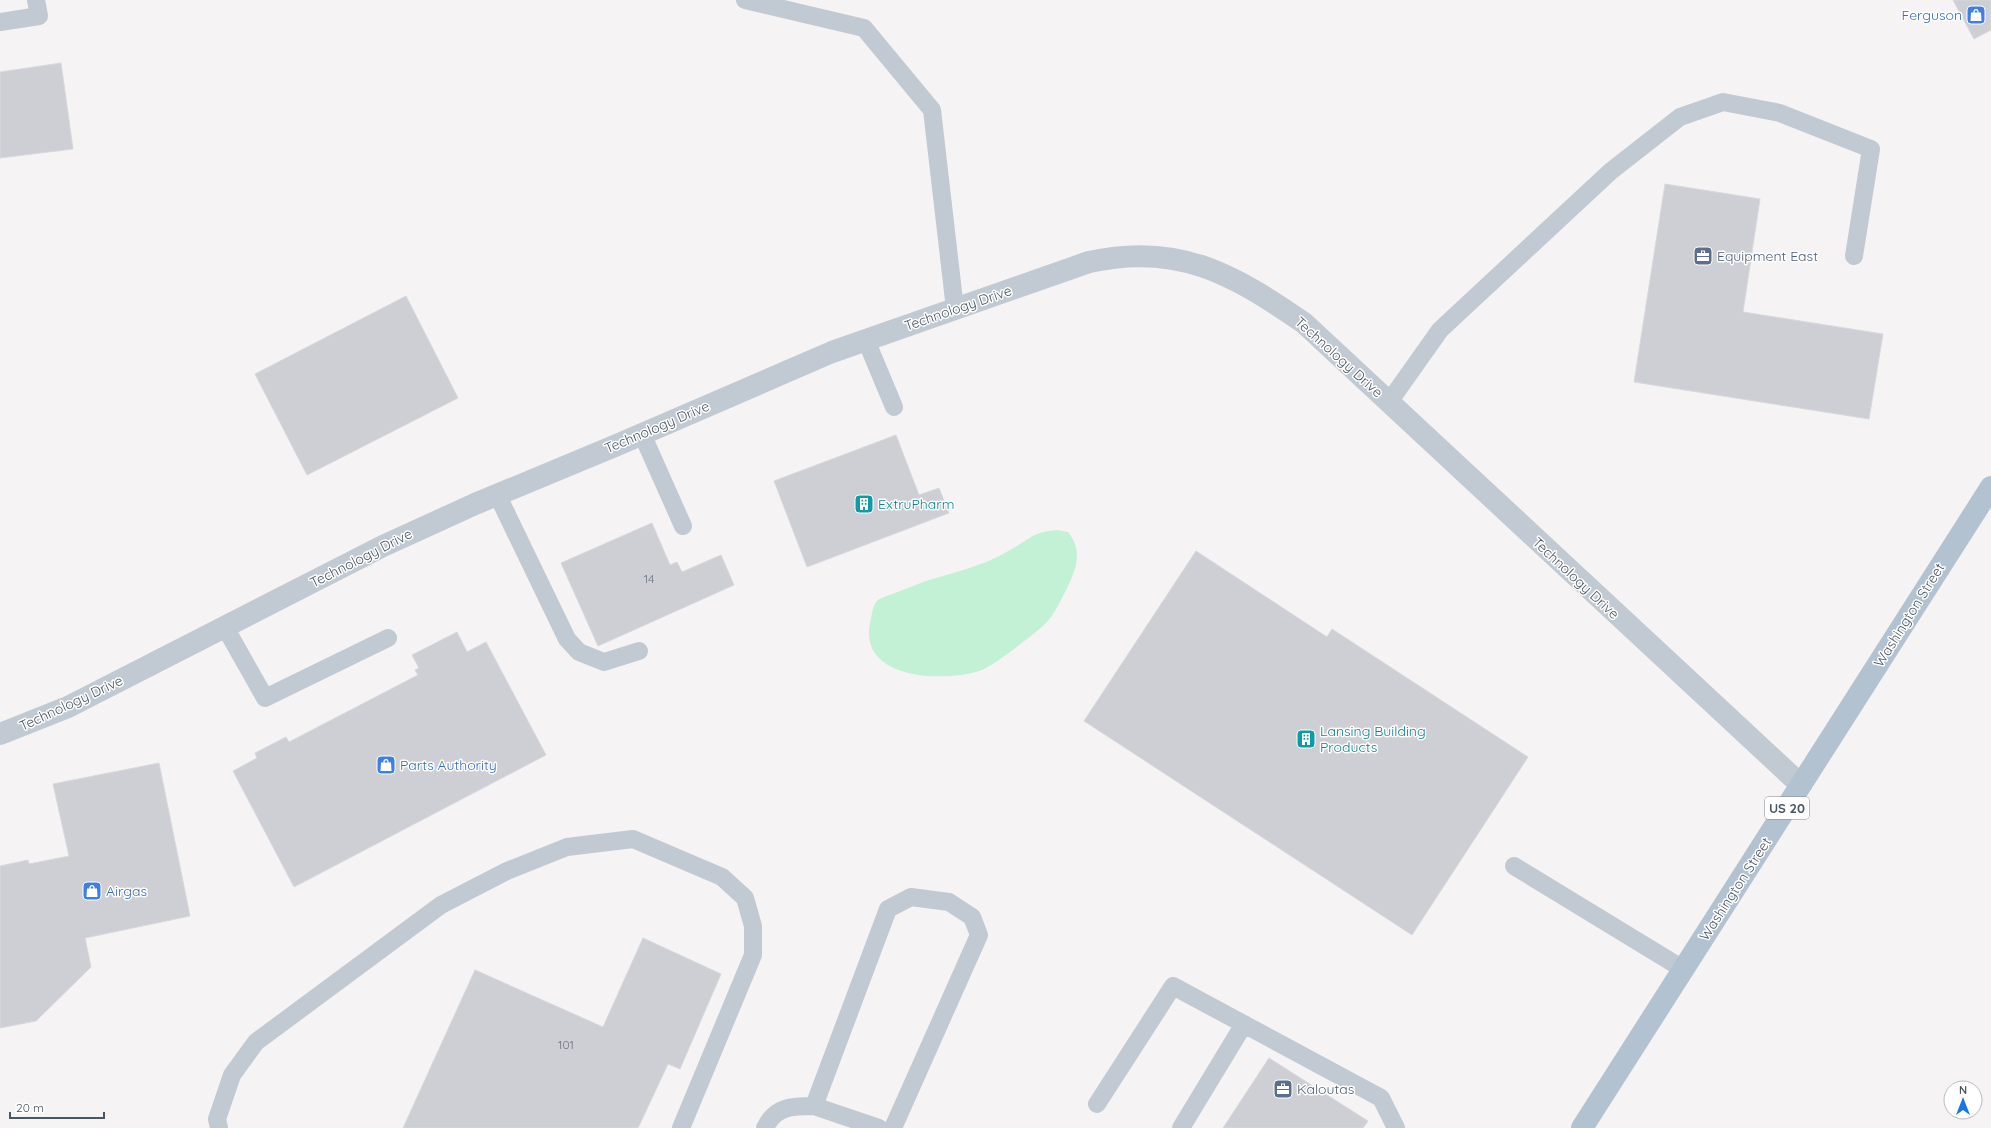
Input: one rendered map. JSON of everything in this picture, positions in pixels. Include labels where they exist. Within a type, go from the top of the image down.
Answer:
[{"type":"main road","name":"Washington Street","points":[[1582,1128],[1991,487]]},
{"type":"street","name":"Technology Drive","points":[[0,734],[68,707],[383,546],[497,494],[642,434],[832,352],[1089,262],[1115,256],[1160,256],[1201,265],[1237,281],[1298,319],[1801,785]]},
{"type":"lane","points":[[0,22],[39,16],[36,0]]},
{"type":"lane","points":[[745,0],[864,28],[932,110],[955,309]]},
{"type":"lane","points":[[1388,402],[1440,330],[1611,171],[1680,117],[1723,102],[1780,113],[1871,148],[1854,256]]},
{"type":"lane","points":[[866,340],[894,407]]},
{"type":"lane","points":[[642,434],[683,526]]},
{"type":"lane","points":[[497,494],[567,639],[575,648],[579,652],[604,662],[639,651]]},
{"type":"lane","points":[[225,627],[265,698],[388,638]]},
{"type":"lane","points":[[219,1128],[217,1119],[232,1075],[256,1042],[441,905],[507,871],[568,847],[633,839],[722,877],[744,898],[753,926],[753,955],[681,1128]]},
{"type":"lane","points":[[1514,866],[1684,969]]},
{"type":"lane","points":[[814,1106],[888,909],[911,897],[949,902],[972,917],[979,935],[893,1128]]},
{"type":"lane","points":[[1097,1104],[1173,986],[1381,1098],[1396,1128]]},
{"type":"lane","points":[[1182,1128],[1244,1024]]},
{"type":"lane","points":[[765,1128],[769,1120],[787,1107],[814,1106],[879,1128]]},
{"type":"green space","points":[[1057,530],[1068,532],[1076,548],[1076,565],[1070,582],[1047,622],[1006,655],[982,670],[948,676],[928,676],[908,673],[891,666],[877,656],[870,642],[870,623],[873,608],[878,600],[925,582],[985,563],[1005,553],[1034,535]]},
{"type":"building","name":"Ferguson","points":[[1953,0],[1991,0],[1991,30],[1974,39]]},
{"type":"building","points":[[61,63],[73,149],[0,158],[0,72]]},
{"type":"building","name":"Equipment East","points":[[1665,184],[1760,199],[1743,312],[1883,334],[1869,419],[1634,382]]},
{"type":"building","points":[[406,296],[458,398],[307,475],[255,374]]},
{"type":"building","name":"ExtruPharm","points":[[896,435],[919,495],[939,488],[949,513],[807,567],[774,481]]},
{"type":"building","points":[[652,523],[670,565],[677,562],[682,572],[721,555],[734,585],[598,646],[561,563]]},
{"type":"building","name":"Lansing Building Products","points":[[1196,551],[1327,637],[1332,629],[1528,757],[1412,935],[1084,721]]},
{"type":"building","name":"Parts Authority","points":[[457,632],[467,652],[486,642],[546,755],[294,887],[233,771],[257,758],[255,753],[286,737],[289,742],[418,675],[415,670],[419,668],[412,655]]},
{"type":"building","name":"Airgas","points":[[159,763],[190,916],[85,938],[91,967],[36,1021],[0,1028],[0,866],[28,860],[29,864],[69,856],[53,784]]},
{"type":"building","points":[[643,938],[721,974],[680,1069],[668,1064],[638,1128],[403,1128],[475,970],[603,1027]]},
{"type":"building","name":"Kaloutas","points":[[1269,1058],[1368,1121],[1363,1128],[1223,1128]]},
{"type":"place","name":"Ferguson","points":[[1976,15]]},
{"type":"place","name":"Equipment East","points":[[1703,256]]},
{"type":"place","name":"ExtruPharm","points":[[864,504]]},
{"type":"place","name":"Lansing Building Products","points":[[1306,739]]},
{"type":"place","name":"Parts Authority","points":[[386,765]]},
{"type":"place","name":"Airgas","points":[[92,891]]},
{"type":"place","name":"Kaloutas","points":[[1283,1089]]}]
